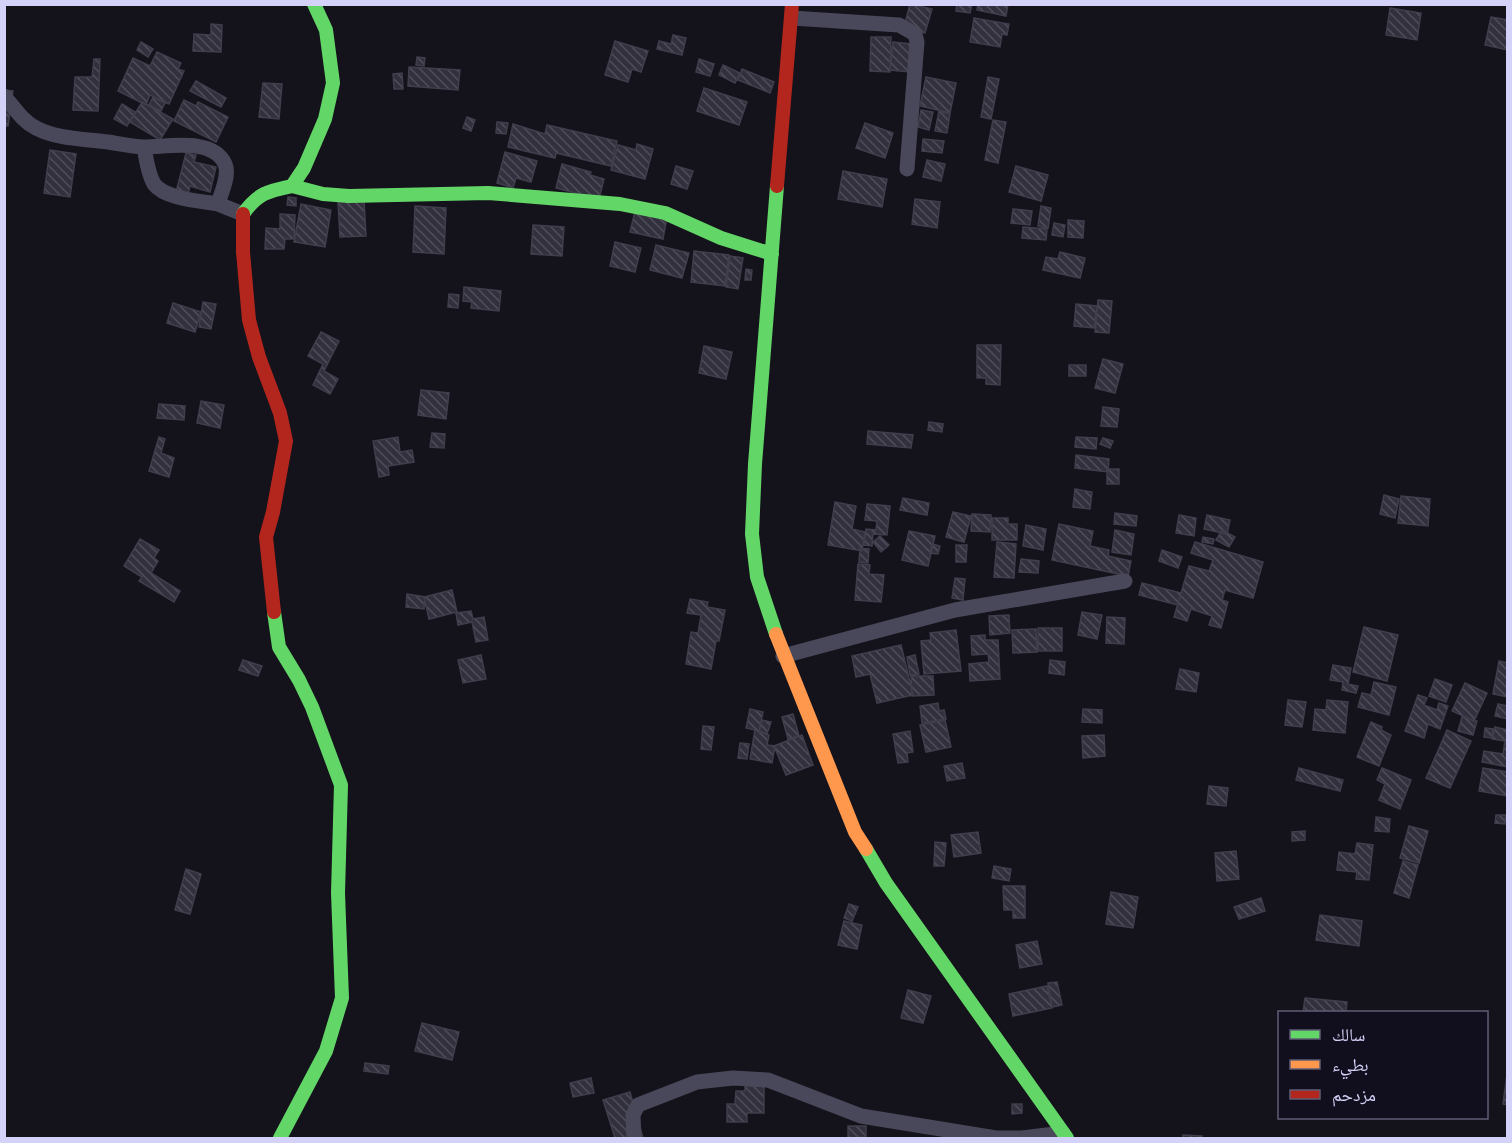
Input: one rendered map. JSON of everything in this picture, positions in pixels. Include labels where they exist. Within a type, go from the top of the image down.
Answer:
[{"type":"street","points":[[292,186],[304,168],[325,118],[333,83],[326,30],[314,4]]},
{"type":"street","points":[[907,169],[917,42],[915,34],[899,25],[792,11],[755,464],[752,534],[757,577],[783,656],[855,832],[885,883],[1065,1136]]},
{"type":"street","points":[[4,96],[25,121],[37,129],[55,135],[144,147],[191,146],[217,153],[225,163],[227,171],[218,204]]},
{"type":"street","points":[[144,147],[155,185],[163,191],[183,198],[218,204],[243,214]]},
{"type":"street","points":[[280,1138],[326,1051],[342,998],[338,893],[340,786],[312,707],[279,647],[276,636],[266,537],[286,441],[280,412],[259,357],[249,320],[243,252],[243,214],[252,202],[267,192],[292,186],[323,194],[349,196],[488,193],[620,204],[664,213],[721,238],[772,254]]},
{"type":"street","points":[[783,656],[955,610],[1125,581]]},
{"type":"street","points":[[634,1138],[633,1115],[638,1105],[697,1082],[733,1078],[768,1080],[861,1116],[996,1138],[1065,1136]]},
{"type":"building","points":[[910,4],[932,9],[925,33],[904,27]]},
{"type":"building","points":[[957,4],[972,4],[970,13],[956,11]]},
{"type":"building","points":[[978,4],[1008,4],[1006,16],[977,10]]},
{"type":"building","points":[[1390,8],[1421,13],[1417,40],[1386,35]]},
{"type":"building","points":[[1491,17],[1508,20],[1508,50],[1485,45]]},
{"type":"building","points":[[974,18],[1009,24],[1007,35],[1002,34],[1000,47],[970,42]]},
{"type":"building","points":[[211,24],[222,25],[221,52],[193,51],[194,34],[211,35]]},
{"type":"building","points":[[673,35],[686,38],[682,55],[657,49],[659,41],[671,44]]},
{"type":"building","points":[[871,37],[891,37],[890,72],[870,71]]},
{"type":"building","points":[[615,41],[648,51],[641,72],[632,69],[628,82],[605,75]]},
{"type":"building","points":[[141,42],[153,49],[148,57],[137,50]]},
{"type":"building","points":[[893,42],[912,44],[910,72],[890,70]]},
{"type":"building","points":[[157,52],[181,63],[178,69],[184,71],[169,104],[150,95],[146,105],[118,91],[133,58],[150,66]]},
{"type":"building","points":[[417,57],[425,58],[424,66],[416,65]]},
{"type":"building","points":[[94,59],[100,59],[98,111],[73,110],[75,77],[92,77]]},
{"type":"building","points":[[699,59],[714,64],[710,76],[696,72]]},
{"type":"building","points":[[723,65],[740,73],[735,83],[719,75]]},
{"type":"building","points":[[409,67],[460,70],[458,90],[408,86]]},
{"type":"building","points":[[742,69],[774,82],[770,93],[738,80]]},
{"type":"building","points":[[402,73],[403,89],[394,89],[393,74]]},
{"type":"building","points":[[926,77],[956,83],[950,113],[920,106]]},
{"type":"building","points":[[988,77],[999,79],[991,119],[981,117]]},
{"type":"building","points":[[196,81],[226,98],[221,107],[190,91]]},
{"type":"building","points":[[263,83],[282,84],[279,119],[259,117]]},
{"type":"building","points":[[704,88],[747,102],[739,125],[697,111]]},
{"type":"building","points":[[4,90],[13,91],[8,126],[4,126]]},
{"type":"building","points":[[153,97],[165,103],[161,111],[149,105]]},
{"type":"building","points":[[184,100],[196,106],[198,102],[228,117],[216,142],[174,121]]},
{"type":"building","points":[[142,102],[173,119],[160,140],[130,122]]},
{"type":"building","points":[[122,104],[135,112],[127,126],[114,119]]},
{"type":"building","points":[[921,110],[933,112],[929,130],[918,127]]},
{"type":"building","points":[[939,111],[950,114],[947,133],[935,131]]},
{"type":"building","points":[[467,117],[475,120],[471,131],[463,128]]},
{"type":"building","points":[[993,120],[1006,122],[998,163],[985,160]]},
{"type":"building","points":[[497,122],[508,123],[506,134],[496,133]]},
{"type":"building","points":[[865,123],[893,133],[885,158],[856,148]]},
{"type":"building","points":[[513,124],[545,134],[547,125],[617,141],[611,166],[556,153],[555,158],[508,147]]},
{"type":"building","points":[[923,139],[944,141],[942,153],[922,151]]},
{"type":"building","points":[[637,144],[653,149],[645,179],[611,170],[618,145],[636,150]]},
{"type":"building","points":[[50,150],[76,154],[70,197],[44,193]]},
{"type":"building","points":[[505,152],[537,161],[531,182],[516,178],[513,188],[497,183]]},
{"type":"building","points":[[186,153],[196,155],[194,162],[216,167],[210,192],[190,186],[188,195],[176,192]]},
{"type":"building","points":[[927,160],[945,164],[941,181],[923,177]]},
{"type":"building","points":[[562,164],[591,172],[590,175],[604,179],[599,199],[556,188]]},
{"type":"building","points":[[676,166],[693,171],[687,189],[671,184]]},
{"type":"building","points":[[1016,166],[1048,175],[1041,201],[1009,192]]},
{"type":"building","points":[[843,171],[887,179],[882,207],[838,199]]},
{"type":"building","points":[[288,197],[296,198],[296,206],[287,205]]},
{"type":"building","points":[[915,199],[940,202],[937,228],[912,224]]},
{"type":"building","points":[[364,201],[366,236],[340,237],[338,202]]},
{"type":"building","points":[[301,204],[331,210],[325,247],[294,242]]},
{"type":"building","points":[[415,206],[446,208],[444,254],[413,252]]},
{"type":"building","points":[[1041,206],[1051,208],[1048,228],[1038,226]]},
{"type":"building","points":[[1013,209],[1032,211],[1030,225],[1011,223]]},
{"type":"building","points":[[635,211],[667,217],[663,239],[630,232]]},
{"type":"building","points":[[280,214],[295,215],[294,239],[285,239],[284,249],[265,249],[266,228],[280,229]]},
{"type":"building","points":[[1068,220],[1084,221],[1083,238],[1068,237]]},
{"type":"building","points":[[1054,223],[1065,225],[1063,237],[1052,235]]},
{"type":"building","points":[[533,225],[564,227],[562,256],[531,254]]},
{"type":"building","points":[[1023,227],[1047,229],[1046,240],[1022,238]]},
{"type":"building","points":[[615,242],[641,248],[635,272],[610,266]]},
{"type":"building","points":[[656,245],[689,253],[682,278],[650,270]]},
{"type":"building","points":[[694,251],[729,255],[725,286],[691,282]]},
{"type":"building","points":[[1060,252],[1085,258],[1080,278],[1043,270],[1046,257],[1058,259]]},
{"type":"building","points":[[730,256],[743,258],[738,289],[726,287]]},
{"type":"building","points":[[746,269],[752,270],[751,280],[745,280]]},
{"type":"building","points":[[464,287],[501,291],[499,311],[471,308],[472,302],[463,301]]},
{"type":"building","points":[[449,294],[459,295],[458,308],[448,307]]},
{"type":"building","points":[[1098,300],[1112,301],[1109,333],[1095,332]]},
{"type":"building","points":[[203,302],[216,304],[211,329],[199,327]]},
{"type":"building","points":[[173,303],[201,312],[195,332],[167,323]]},
{"type":"building","points":[[1076,304],[1097,306],[1094,328],[1074,326]]},
{"type":"building","points":[[321,332],[339,341],[324,371],[338,379],[330,394],[313,385],[323,364],[308,356]]},
{"type":"building","points":[[977,345],[1001,345],[1000,385],[986,384],[986,378],[977,378]]},
{"type":"building","points":[[704,346],[732,352],[726,379],[699,373]]},
{"type":"building","points":[[1103,359],[1123,364],[1115,393],[1095,388]]},
{"type":"building","points":[[1069,365],[1086,365],[1086,376],[1069,376]]},
{"type":"building","points":[[421,390],[449,393],[446,419],[418,415]]},
{"type":"building","points":[[201,401],[224,405],[220,428],[197,423]]},
{"type":"building","points":[[159,404],[185,406],[184,420],[157,418]]},
{"type":"building","points":[[1103,407],[1119,409],[1117,427],[1101,426]]},
{"type":"building","points":[[929,422],[943,424],[942,432],[928,430]]},
{"type":"building","points":[[868,431],[913,435],[911,448],[867,444]]},
{"type":"building","points":[[432,433],[445,434],[444,448],[430,447]]},
{"type":"building","points":[[159,437],[165,439],[161,453],[174,458],[169,477],[149,471]]},
{"type":"building","points":[[398,437],[400,452],[412,450],[414,462],[388,466],[389,475],[379,477],[373,441]]},
{"type":"building","points":[[1076,437],[1097,438],[1096,449],[1075,447]]},
{"type":"building","points":[[1103,438],[1113,441],[1110,448],[1100,444]]},
{"type":"building","points":[[1076,455],[1109,459],[1108,472],[1075,468]]},
{"type":"building","points":[[1107,469],[1119,469],[1119,484],[1107,484]]},
{"type":"building","points":[[1075,489],[1092,492],[1090,509],[1073,507]]},
{"type":"building","points":[[1384,495],[1399,499],[1395,518],[1380,514]]},
{"type":"building","points":[[1401,496],[1430,499],[1428,526],[1398,523]]},
{"type":"building","points":[[903,498],[929,503],[927,515],[900,510]]},
{"type":"building","points":[[835,502],[856,506],[852,529],[865,532],[862,551],[828,545]]},
{"type":"building","points":[[867,504],[890,506],[887,535],[873,534],[872,546],[864,545],[866,529],[876,530],[877,521],[865,520]]},
{"type":"building","points":[[953,512],[971,516],[964,542],[946,537]]},
{"type":"building","points":[[1115,513],[1137,516],[1136,526],[1114,524]]},
{"type":"building","points":[[972,514],[991,515],[990,532],[971,531]]},
{"type":"building","points":[[1179,515],[1196,518],[1194,536],[1176,533]]},
{"type":"building","points":[[1207,515],[1230,520],[1227,534],[1204,529]]},
{"type":"building","points":[[992,518],[1008,518],[1008,524],[1017,524],[1017,540],[992,540]]},
{"type":"building","points":[[1059,524],[1093,531],[1090,546],[1109,550],[1108,556],[1131,561],[1128,576],[1052,560]]},
{"type":"building","points":[[1026,525],[1046,529],[1043,550],[1023,546]]},
{"type":"building","points":[[1115,530],[1134,534],[1131,555],[1112,552]]},
{"type":"building","points":[[1222,530],[1235,537],[1229,547],[1216,540]]},
{"type":"building","points":[[909,531],[935,536],[928,566],[902,560]]},
{"type":"building","points":[[880,536],[889,545],[881,552],[873,542]]},
{"type":"building","points":[[1203,537],[1214,539],[1213,544],[1202,542]]},
{"type":"building","points":[[140,539],[159,550],[154,558],[158,561],[151,573],[180,591],[174,602],[139,581],[142,577],[124,566]]},
{"type":"building","points":[[997,542],[1016,544],[1014,578],[994,577]]},
{"type":"building","points":[[1195,542],[1263,562],[1253,598],[1225,590],[1222,600],[1228,602],[1221,628],[1209,625],[1212,616],[1191,609],[1187,621],[1174,617],[1189,566],[1209,571],[1213,560],[1191,553]]},
{"type":"building","points":[[932,544],[940,546],[938,554],[930,553]]},
{"type":"building","points":[[956,545],[967,545],[966,562],[956,562]]},
{"type":"building","points":[[860,548],[869,549],[868,563],[859,562]]},
{"type":"building","points":[[1162,550],[1182,557],[1178,568],[1159,561]]},
{"type":"building","points":[[1021,559],[1039,561],[1038,573],[1019,572]]},
{"type":"building","points":[[858,564],[870,565],[869,574],[884,575],[881,602],[855,600]]},
{"type":"building","points":[[955,578],[965,579],[963,600],[952,598]]},
{"type":"building","points":[[1142,583],[1181,593],[1178,605],[1139,595]]},
{"type":"building","points":[[452,590],[457,612],[429,619],[424,597]]},
{"type":"building","points":[[407,594],[425,597],[424,609],[406,607]]},
{"type":"building","points":[[690,599],[708,602],[707,607],[725,610],[711,669],[686,664],[691,632],[698,633],[701,615],[687,613]]},
{"type":"building","points":[[471,611],[473,619],[484,617],[488,640],[476,642],[472,622],[458,625],[456,613]]},
{"type":"building","points":[[1082,612],[1102,615],[1097,639],[1078,635]]},
{"type":"building","points":[[1009,615],[1010,633],[990,635],[989,616]]},
{"type":"building","points":[[1107,617],[1125,618],[1124,644],[1106,643]]},
{"type":"building","points":[[1364,627],[1398,635],[1387,681],[1353,672]]},
{"type":"building","points":[[1038,628],[1062,628],[1062,651],[1038,651]]},
{"type":"building","points":[[1036,629],[1037,652],[1013,653],[1012,630]]},
{"type":"building","points":[[956,630],[961,671],[924,674],[921,641],[931,640],[930,633]]},
{"type":"building","points":[[985,635],[985,640],[998,640],[1000,679],[970,681],[969,664],[989,662],[988,654],[972,655],[971,636]]},
{"type":"building","points":[[901,645],[913,695],[877,703],[870,674],[856,677],[852,656]]},
{"type":"building","points":[[481,655],[486,679],[463,683],[458,660]]},
{"type":"building","points":[[915,655],[919,674],[910,675],[907,657]]},
{"type":"building","points":[[243,660],[262,666],[258,676],[239,670]]},
{"type":"building","points":[[1050,660],[1065,662],[1064,675],[1049,673]]},
{"type":"building","points":[[1499,661],[1508,663],[1508,697],[1493,694]]},
{"type":"building","points":[[1333,665],[1351,668],[1348,684],[1358,686],[1356,693],[1342,690],[1343,682],[1330,680]]},
{"type":"building","points":[[1180,669],[1199,673],[1196,692],[1176,689]]},
{"type":"building","points":[[911,676],[933,676],[934,695],[912,696]]},
{"type":"building","points":[[1435,679],[1452,685],[1446,702],[1429,696]]},
{"type":"building","points":[[1374,682],[1396,687],[1389,715],[1358,707],[1362,693],[1371,695]]},
{"type":"building","points":[[1465,683],[1487,693],[1474,721],[1452,711]]},
{"type":"building","points":[[1418,695],[1427,698],[1424,705],[1437,710],[1439,703],[1448,706],[1440,729],[1428,724],[1424,738],[1405,731]]},
{"type":"building","points":[[1288,700],[1306,702],[1302,727],[1285,725]]},
{"type":"building","points":[[1327,700],[1348,702],[1345,733],[1313,730],[1315,709],[1326,710]]},
{"type":"building","points":[[938,703],[939,711],[944,710],[946,719],[922,723],[920,706]]},
{"type":"building","points":[[1498,704],[1508,706],[1508,719],[1495,716]]},
{"type":"building","points":[[750,709],[763,712],[759,732],[769,735],[767,745],[775,746],[772,763],[750,759],[755,730],[746,728]]},
{"type":"building","points":[[1083,709],[1102,710],[1102,723],[1082,722]]},
{"type":"building","points":[[793,714],[799,736],[788,739],[782,717]]},
{"type":"building","points":[[1462,717],[1477,721],[1473,735],[1458,731]]},
{"type":"building","points":[[762,720],[771,722],[767,734],[759,731]]},
{"type":"building","points":[[945,720],[951,747],[926,752],[920,725]]},
{"type":"building","points":[[1371,722],[1382,727],[1381,730],[1391,735],[1379,766],[1357,757]]},
{"type":"building","points":[[703,726],[714,727],[711,750],[701,749]]},
{"type":"building","points":[[1495,727],[1508,730],[1508,767],[1482,762],[1484,751],[1503,754],[1505,741],[1492,739]]},
{"type":"building","points":[[1485,728],[1493,729],[1492,738],[1484,737]]},
{"type":"building","points":[[1447,730],[1471,741],[1450,788],[1426,778]]},
{"type":"building","points":[[910,731],[913,752],[907,753],[908,762],[898,763],[893,734]]},
{"type":"building","points":[[802,735],[813,765],[786,775],[774,746]]},
{"type":"building","points":[[1104,735],[1105,756],[1083,758],[1082,736]]},
{"type":"building","points":[[740,743],[749,744],[747,759],[738,758]]},
{"type":"building","points":[[962,763],[965,778],[947,781],[944,766]]},
{"type":"building","points":[[1299,768],[1343,780],[1340,791],[1296,780]]},
{"type":"building","points":[[1382,768],[1411,780],[1400,809],[1379,800],[1385,784],[1377,780]]},
{"type":"building","points":[[1483,768],[1508,772],[1508,796],[1479,791]]},
{"type":"building","points":[[1209,786],[1228,788],[1226,806],[1207,804]]},
{"type":"building","points":[[1496,815],[1506,815],[1505,824],[1495,823]]},
{"type":"building","points":[[1376,817],[1390,819],[1389,832],[1375,831]]},
{"type":"building","points":[[1409,826],[1428,831],[1419,863],[1400,858]]},
{"type":"building","points":[[1305,831],[1305,840],[1292,841],[1292,832]]},
{"type":"building","points":[[978,832],[981,853],[954,857],[951,835]]},
{"type":"building","points":[[935,842],[946,843],[944,866],[934,866]]},
{"type":"building","points":[[1357,843],[1373,845],[1369,880],[1356,879],[1357,872],[1337,870],[1339,852],[1355,854]]},
{"type":"building","points":[[1236,851],[1239,879],[1217,881],[1215,853]]},
{"type":"building","points":[[1403,861],[1418,865],[1409,898],[1394,893]]},
{"type":"building","points":[[994,866],[1011,869],[1009,881],[992,878]]},
{"type":"building","points":[[186,869],[201,874],[190,914],[175,910]]},
{"type":"building","points":[[1003,886],[1025,886],[1025,918],[1013,918],[1013,910],[1004,910]]},
{"type":"building","points":[[1111,892],[1138,897],[1133,928],[1106,924]]},
{"type":"building","points":[[1261,898],[1265,911],[1239,919],[1234,907]]},
{"type":"building","points":[[849,904],[858,907],[852,921],[844,918]]},
{"type":"building","points":[[1320,915],[1362,921],[1359,946],[1316,940]]},
{"type":"building","points":[[844,921],[862,925],[857,949],[838,945]]},
{"type":"building","points":[[1037,941],[1042,964],[1020,968],[1016,945]]},
{"type":"building","points":[[1057,982],[1062,1005],[1052,1007],[1048,983]]},
{"type":"building","points":[[1047,986],[1052,1008],[1013,1016],[1009,994]]},
{"type":"building","points":[[908,990],[931,996],[923,1023],[901,1018]]},
{"type":"building","points":[[1305,998],[1347,1002],[1346,1011],[1303,1011]]},
{"type":"building","points":[[422,1023],[459,1032],[452,1060],[415,1051]]},
{"type":"building","points":[[365,1063],[389,1066],[388,1074],[364,1071]]},
{"type":"building","points":[[1508,1074],[1508,1105],[1503,1104]]},
{"type":"building","points":[[591,1078],[594,1093],[573,1097],[570,1083]]},
{"type":"building","points":[[745,1086],[764,1086],[764,1113],[747,1113],[747,1122],[727,1122],[727,1104],[735,1104],[736,1091],[745,1091]]},
{"type":"building","points":[[630,1092],[643,1138],[615,1138],[603,1100]]},
{"type":"building","points":[[1012,1104],[1022,1104],[1022,1113],[1012,1114]]},
{"type":"building","points":[[848,1126],[866,1126],[866,1137],[848,1138]]},
{"type":"building","points":[[1183,1135],[1202,1136],[1202,1138],[1183,1138]]},
{"type":"traffic: fast","points":[[243,214],[254,201],[264,194],[292,186],[304,168],[325,119],[333,83],[326,30],[314,4]]},
{"type":"traffic: fast","points":[[292,186],[323,194],[349,196],[488,193],[620,204],[665,213],[721,238],[772,254]]},
{"type":"traffic: fast","points":[[776,634],[757,577],[752,534],[755,464],[777,186]]},
{"type":"traffic: fast","points":[[274,612],[279,647],[312,707],[341,785],[338,893],[342,998],[326,1051],[280,1138]]},
{"type":"traffic: fast","points":[[866,849],[886,883],[1067,1138]]},
{"type":"traffic: slow","points":[[776,634],[855,832],[866,849]]},
{"type":"traffic: jam","points":[[777,186],[792,4]]},
{"type":"traffic: jam","points":[[243,214],[243,252],[249,320],[259,357],[280,413],[286,441],[266,537],[274,612]]}]
